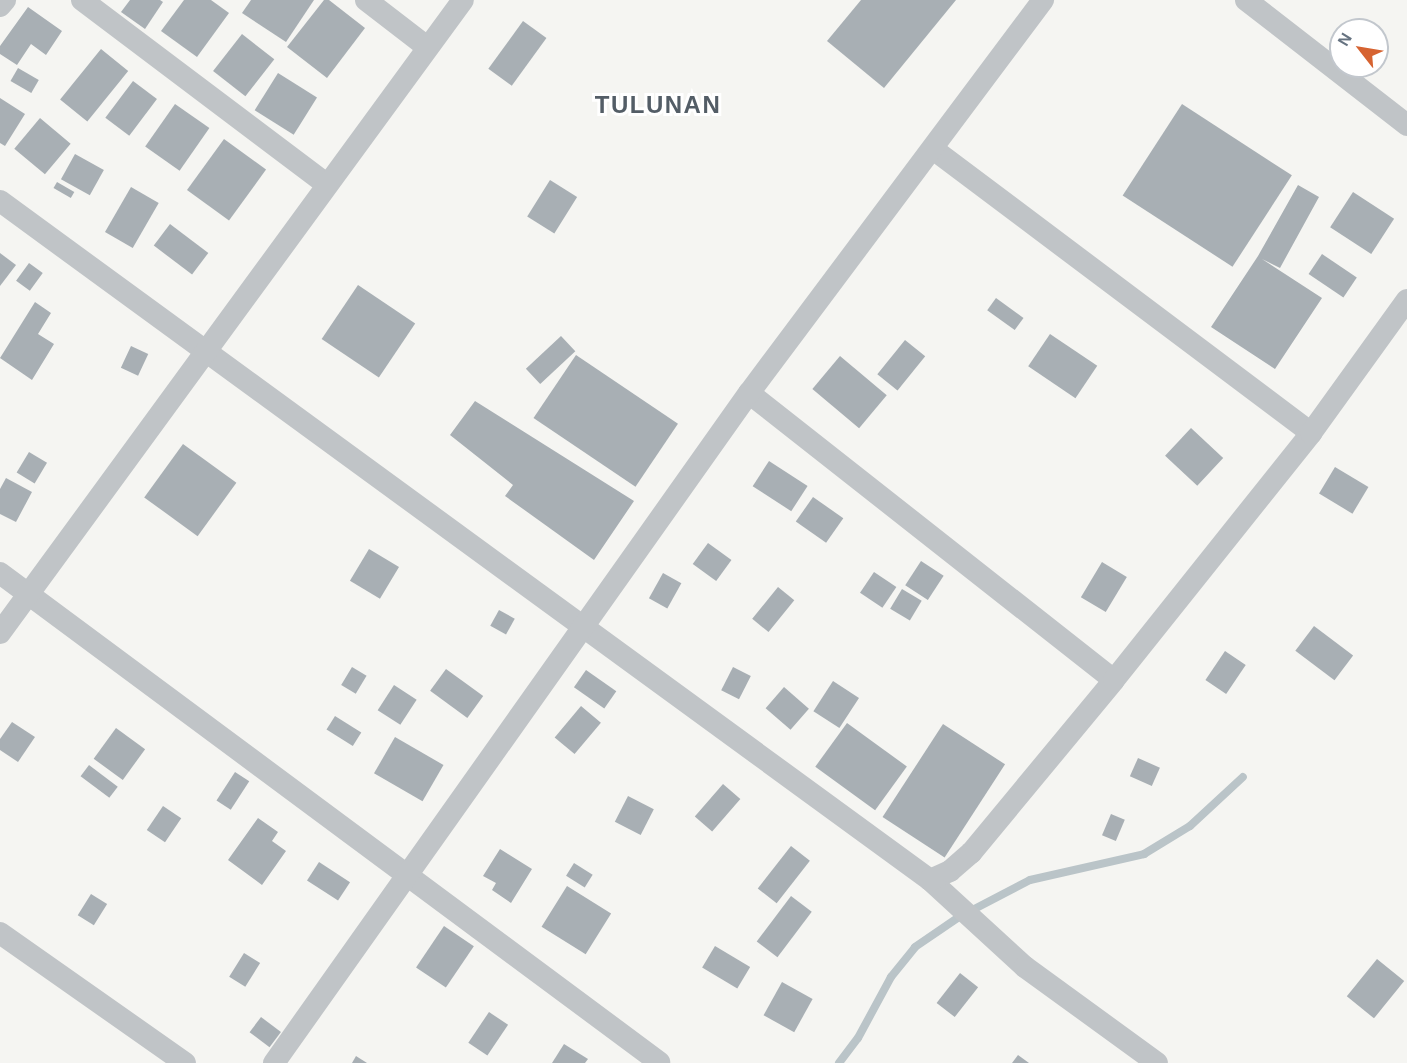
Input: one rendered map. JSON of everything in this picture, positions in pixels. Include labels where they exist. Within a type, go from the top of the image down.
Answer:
[{"type":"street","points":[[0,6],[5,0]]},
{"type":"street","points":[[82,0],[326,184]]},
{"type":"street","points":[[366,0],[427,47]]},
{"type":"street","points":[[0,633],[326,184],[463,0]]},
{"type":"street","points":[[274,1063],[749,393],[1043,0]]},
{"type":"street","points":[[1246,0],[1407,124]]},
{"type":"street","points":[[933,149],[1311,433]]},
{"type":"street","points":[[0,201],[930,880],[1025,967],[1157,1063]]},
{"type":"street","points":[[930,880],[950,871],[971,853],[1114,680],[1311,433],[1407,300]]},
{"type":"street","points":[[749,393],[1114,680]]},
{"type":"street","points":[[0,573],[409,874],[658,1062]]},
{"type":"street","points":[[0,933],[185,1063]]},
{"type":"building","points":[[130,0],[160,0],[163,2],[145,29],[121,12]]},
{"type":"building","points":[[184,0],[211,0],[229,13],[197,57],[161,31]]},
{"type":"building","points":[[251,0],[314,0],[286,42],[242,13]]},
{"type":"building","points":[[324,0],[329,0],[365,28],[327,78],[287,47]]},
{"type":"building","points":[[861,0],[956,0],[884,88],[827,41]]},
{"type":"building","points":[[28,7],[62,31],[46,55],[31,44],[17,65],[0,54],[0,46]]},
{"type":"building","points":[[523,21],[546,38],[512,86],[488,69]]},
{"type":"building","points":[[242,34],[274,59],[245,96],[213,71]]},
{"type":"building","points":[[101,49],[128,71],[87,122],[60,100]]},
{"type":"building","points":[[18,68],[39,80],[31,93],[10,81]]},
{"type":"building","points":[[278,73],[317,97],[294,135],[255,110]]},
{"type":"building","points":[[133,81],[157,99],[129,136],[105,118]]},
{"type":"building","points":[[0,98],[25,114],[5,146],[0,143]]},
{"type":"building","points":[[175,104],[209,128],[180,171],[145,147]]},
{"type":"building","points":[[1182,104],[1292,175],[1233,267],[1123,195]]},
{"type":"building","points":[[40,118],[71,144],[45,174],[14,149]]},
{"type":"building","points":[[224,139],[266,170],[229,221],[187,190]]},
{"type":"building","points":[[75,154],[104,170],[90,195],[61,179]]},
{"type":"building","points":[[550,180],[577,197],[554,233],[527,216]]},
{"type":"building","points":[[57,182],[74,192],[71,198],[54,188]]},
{"type":"building","points":[[1298,185],[1319,197],[1280,268],[1262,259],[1322,298],[1275,369],[1211,327],[1258,256]]},
{"type":"building","points":[[131,187],[159,203],[133,248],[105,232]]},
{"type":"building","points":[[1353,192],[1394,219],[1371,254],[1330,227]]},
{"type":"building","points":[[170,224],[208,253],[192,274],[154,246]]},
{"type":"building","points":[[0,253],[16,265],[0,286]]},
{"type":"building","points":[[1322,254],[1357,277],[1343,297],[1309,274]]},
{"type":"building","points":[[29,263],[43,273],[30,291],[16,281]]},
{"type":"building","points":[[358,285],[415,324],[379,377],[322,339]]},
{"type":"building","points":[[996,298],[1024,318],[1015,330],[987,310]]},
{"type":"building","points":[[35,302],[51,313],[38,334],[54,344],[32,380],[0,358]]},
{"type":"building","points":[[1050,334],[1097,366],[1075,398],[1028,366]]},
{"type":"building","points":[[561,336],[575,351],[540,384],[526,369]]},
{"type":"building","points":[[905,340],[925,356],[898,391],[877,374]]},
{"type":"building","points":[[131,346],[148,354],[138,376],[121,368]]},
{"type":"building","points":[[576,355],[678,424],[635,487],[534,418]]},
{"type":"building","points":[[840,356],[887,395],[859,428],[812,389]]},
{"type":"building","points":[[475,401],[634,501],[594,560],[505,496],[513,485],[450,435]]},
{"type":"building","points":[[1191,428],[1223,458],[1197,486],[1165,456]]},
{"type":"building","points":[[183,444],[236,483],[198,536],[144,497]]},
{"type":"building","points":[[29,452],[47,463],[35,483],[17,473]]},
{"type":"building","points":[[769,461],[808,486],[791,511],[753,486]]},
{"type":"building","points":[[1335,467],[1368,487],[1352,514],[1319,494]]},
{"type":"building","points":[[6,478],[32,492],[16,522],[0,514],[0,489]]},
{"type":"building","points":[[813,497],[843,518],[826,543],[796,522]]},
{"type":"building","points":[[708,543],[731,560],[716,581],[693,564]]},
{"type":"building","points":[[369,549],[399,567],[380,599],[350,581]]},
{"type":"building","points":[[921,561],[944,576],[928,600],[905,585]]},
{"type":"building","points":[[1102,562],[1127,577],[1106,612],[1081,597]]},
{"type":"building","points":[[874,572],[896,587],[882,608],[860,593]]},
{"type":"building","points":[[663,573],[681,583],[667,609],[649,598]]},
{"type":"building","points":[[778,587],[794,600],[769,632],[752,619]]},
{"type":"building","points":[[902,589],[922,601],[910,621],[890,609]]},
{"type":"building","points":[[499,610],[515,619],[506,634],[490,626]]},
{"type":"building","points":[[1314,626],[1353,655],[1334,680],[1295,651]]},
{"type":"building","points":[[1225,651],[1246,665],[1226,694],[1205,680]]},
{"type":"building","points":[[352,667],[367,676],[356,694],[341,685]]},
{"type":"building","points":[[733,667],[751,676],[739,699],[721,690]]},
{"type":"building","points":[[446,669],[483,696],[467,718],[430,691]]},
{"type":"building","points":[[586,670],[616,691],[604,708],[574,687]]},
{"type":"building","points":[[833,681],[859,698],[839,728],[813,711]]},
{"type":"building","points":[[394,685],[417,700],[400,725],[378,710]]},
{"type":"building","points":[[784,687],[809,709],[791,730],[766,708]]},
{"type":"building","points":[[581,706],[601,723],[575,754],[555,737]]},
{"type":"building","points":[[335,716],[361,732],[353,746],[327,730]]},
{"type":"building","points":[[12,722],[35,737],[18,762],[0,750],[0,739]]},
{"type":"building","points":[[847,723],[907,766],[875,810],[815,767]]},
{"type":"building","points":[[943,724],[1005,764],[945,857],[883,817]]},
{"type":"building","points":[[116,728],[145,749],[123,780],[94,759]]},
{"type":"building","points":[[395,737],[443,765],[422,801],[374,773]]},
{"type":"building","points":[[1138,758],[1160,768],[1152,786],[1130,776]]},
{"type":"building","points":[[89,765],[118,787],[109,798],[81,776]]},
{"type":"building","points":[[235,772],[249,781],[231,810],[216,801]]},
{"type":"building","points":[[723,784],[740,799],[712,832],[695,816]]},
{"type":"building","points":[[628,796],[654,809],[641,835],[615,822]]},
{"type":"building","points":[[163,806],[181,818],[165,842],[147,830]]},
{"type":"building","points":[[1111,814],[1125,820],[1116,841],[1102,835]]},
{"type":"building","points":[[258,818],[278,832],[272,841],[286,851],[262,885],[228,860]]},
{"type":"building","points":[[791,846],[810,861],[777,903],[758,889]]},
{"type":"building","points":[[500,849],[532,869],[511,903],[492,890],[496,883],[483,876]]},
{"type":"building","points":[[319,862],[350,882],[338,901],[307,880]]},
{"type":"building","points":[[574,863],[593,875],[585,887],[566,876]]},
{"type":"building","points":[[567,886],[611,914],[586,954],[542,927]]},
{"type":"building","points":[[91,894],[107,904],[94,925],[78,915]]},
{"type":"building","points":[[791,896],[812,912],[777,957],[757,942]]},
{"type":"building","points":[[444,926],[474,946],[446,988],[416,967]]},
{"type":"building","points":[[715,946],[750,967],[737,989],[702,967]]},
{"type":"building","points":[[244,953],[260,963],[245,987],[229,977]]},
{"type":"building","points":[[1377,959],[1404,981],[1374,1018],[1347,996]]},
{"type":"building","points":[[960,973],[978,987],[955,1017],[937,1003]]},
{"type":"building","points":[[782,982],[813,999],[794,1032],[764,1015]]},
{"type":"building","points":[[489,1012],[508,1025],[487,1056],[468,1043]]},
{"type":"building","points":[[261,1017],[281,1032],[270,1047],[250,1032]]},
{"type":"building","points":[[564,1044],[588,1059],[585,1063],[552,1063]]},
{"type":"building","points":[[1018,1055],[1029,1063],[1012,1063]]},
{"type":"building","points":[[356,1056],[367,1063],[352,1063]]},
{"type":"waterway","points":[[839,1063],[858,1038],[891,977],[915,947],[959,917],[1030,880],[1144,854],[1190,826],[1243,777]]},
{"type":"district","name":"TULUNAN","points":[[658,105]]}]
